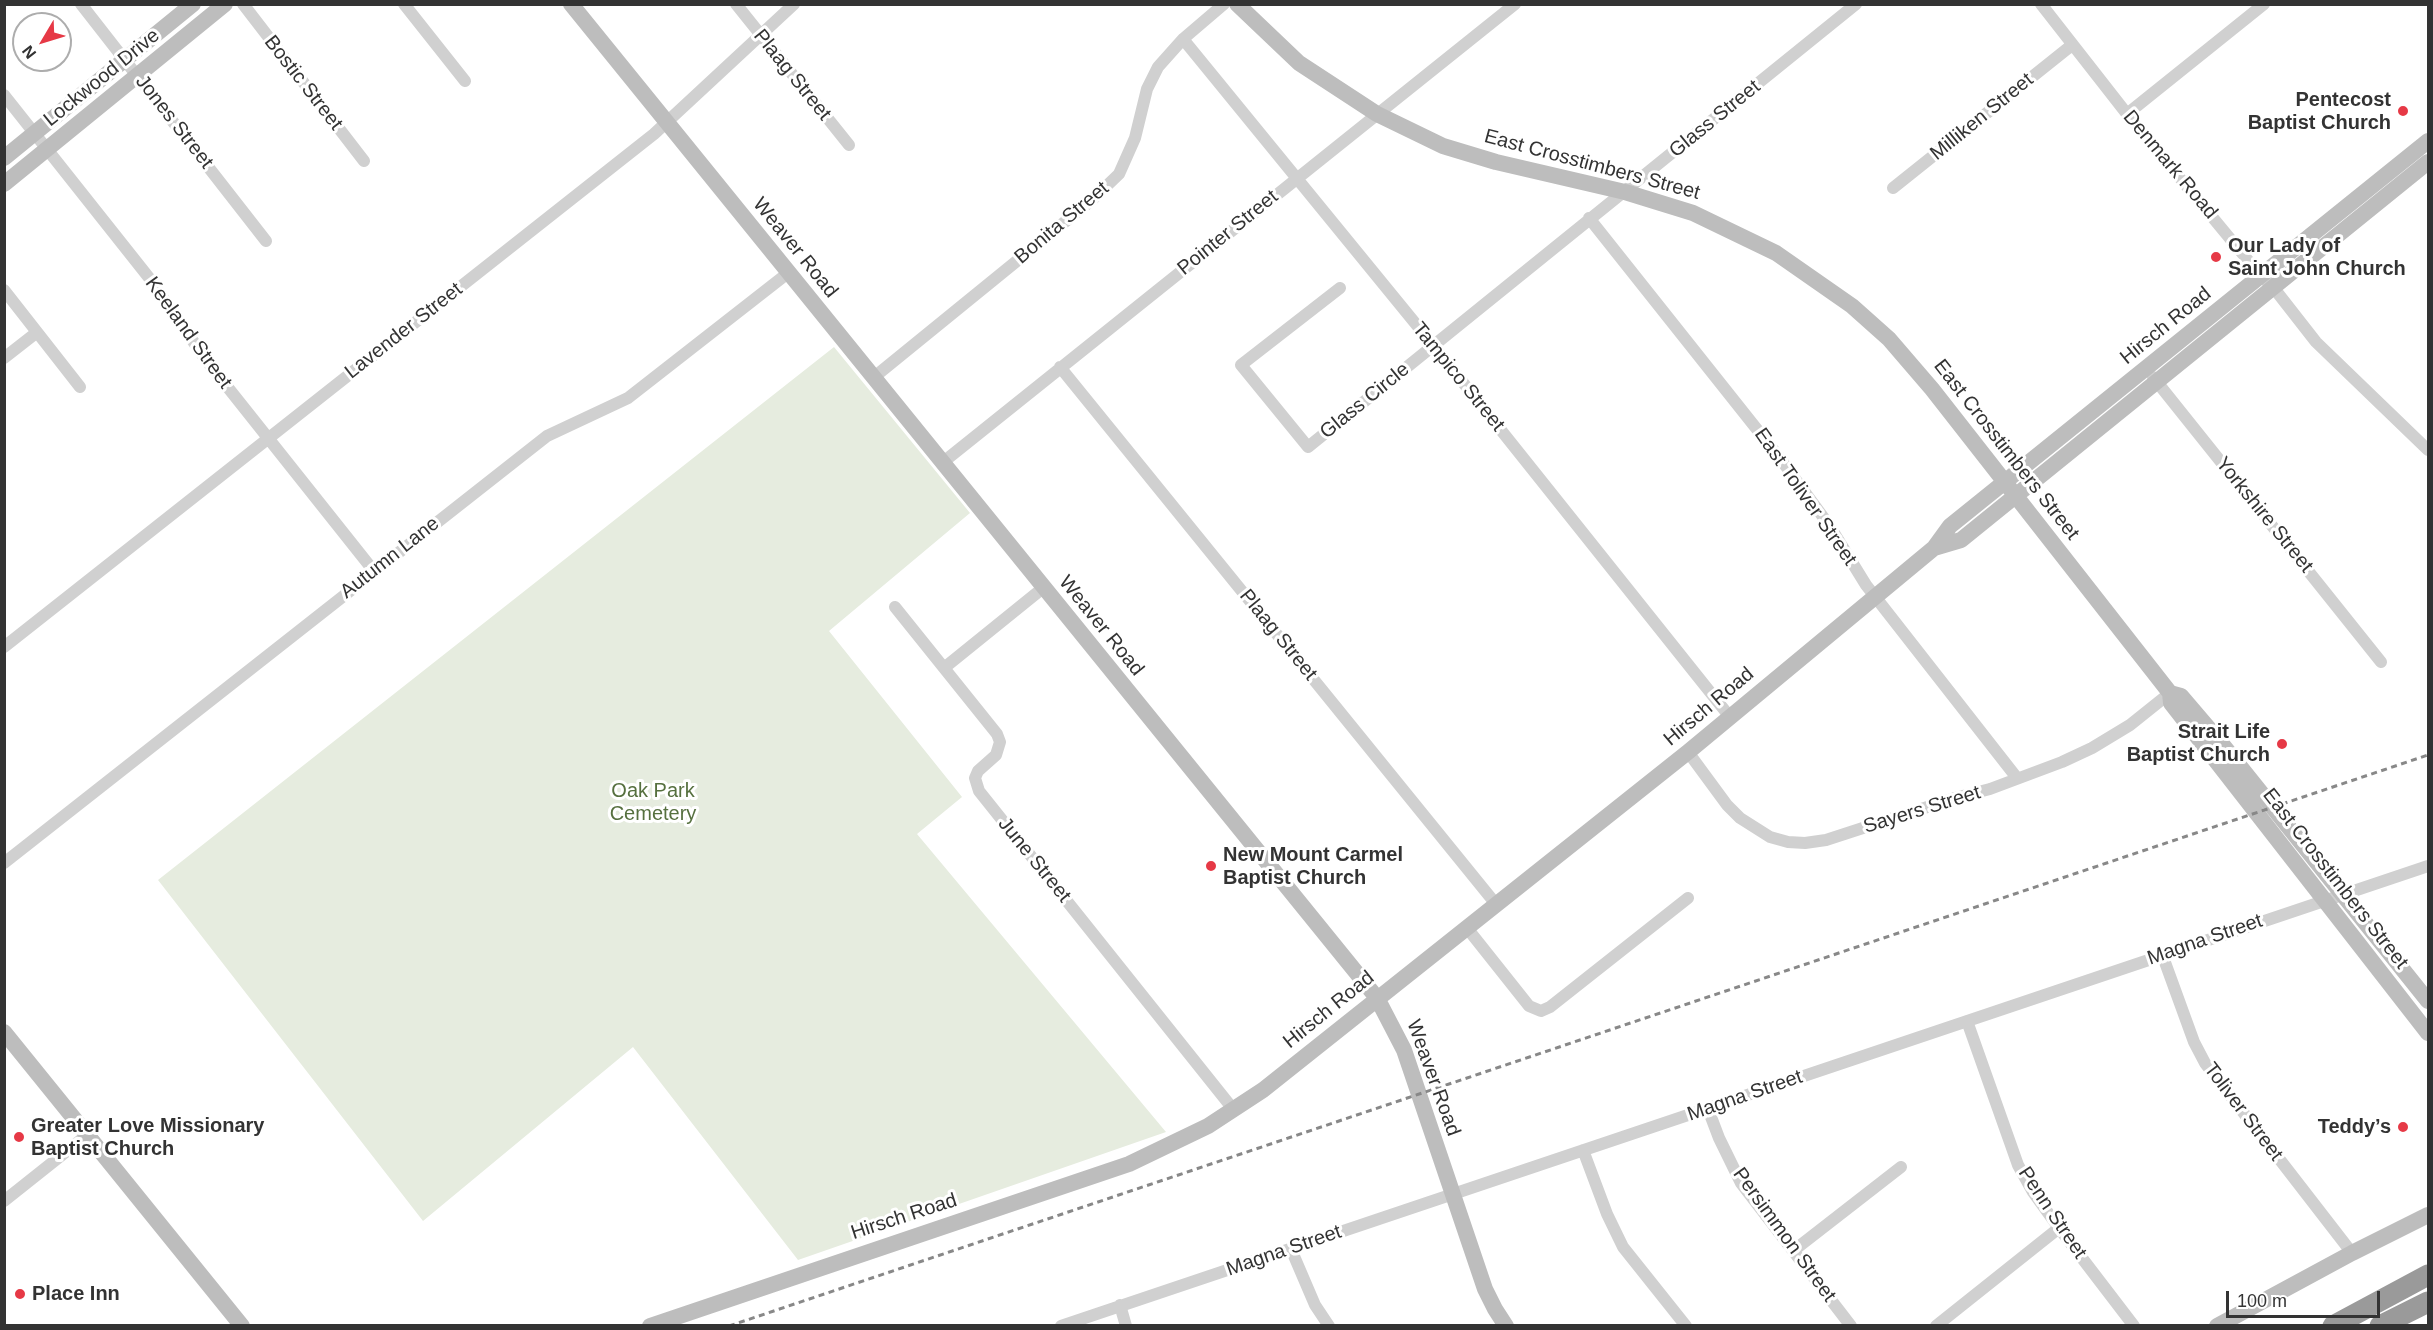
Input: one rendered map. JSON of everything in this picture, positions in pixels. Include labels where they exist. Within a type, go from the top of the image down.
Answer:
[{"type":"highway","points":[[2333,1326],[2428,1275]]},
{"type":"highway","points":[[2380,1326],[2428,1302]]},
{"type":"main road","name":"Lockwood Drive","points":[[4,158],[193,4]]},
{"type":"main road","name":"Lockwood Drive","points":[[4,183],[225,4]]},
{"type":"main road","name":"Weaver Road","points":[[571,4],[1377,998],[1404,1050],[1485,1289],[1506,1326]]},
{"type":"main road","name":"East Crosstimbers Street","points":[[1237,4],[1299,63],[1377,114],[1443,146],[1496,162],[1625,192],[1693,213],[1776,253],[1852,306],[1896,347],[2010,488],[2170,693],[2171,703],[2428,1033]]},
{"type":"main road","name":"Hirsch Road","points":[[650,1326],[1093,1177],[1208,1126],[1263,1090],[1688,752],[1934,548],[1960,540],[2010,488],[2151,375],[2274,287],[2423,165],[2428,141]]},
{"type":"main road","name":"Hirsch Road","points":[[2151,375],[2260,276],[2423,165]]},
{"type":"main road","name":"East Crosstimbers Street","points":[[2170,693],[2181,696],[2428,1001]]},
{"type":"main road","points":[[4,1032],[242,1326]]},
{"type":"main road","points":[[2217,1326],[2428,1215]]},
{"type":"street","name":"Jones Street","points":[[81,4],[266,241]]},
{"type":"street","name":"Bostic Street","points":[[243,4],[364,160]]},
{"type":"street","points":[[404,4],[465,81]]},
{"type":"street","name":"Plaag Street","points":[[736,4],[849,145]]},
{"type":"street","name":"Lavender Street","points":[[4,647],[666,124],[794,4]]},
{"type":"street","name":"Bonita Street","points":[[873,378],[1093,199],[1119,174],[1135,138],[1147,89],[1158,67],[1183,39],[1224,4]]},
{"type":"street","name":"Pointer Street","points":[[942,463],[1515,4]]},
{"type":"street","name":"Glass Street","points":[[1432,345],[1856,4]]},
{"type":"street","name":"Denmark Road","points":[[2041,4],[2127,114],[2260,276],[2274,287],[2316,342],[2428,450]]},
{"type":"street","points":[[2127,114],[2264,4]]},
{"type":"street","name":"Tampico Street","points":[[1183,39],[1730,717]]},
{"type":"street","name":"Milliken Street","points":[[1893,188],[2072,45]]},
{"type":"street","name":"Keeland Street","points":[[4,95],[150,279],[206,360],[373,570]]},
{"type":"street","name":"East Toliver Street","points":[[1589,218],[1779,457],[1829,525],[1875,596],[2017,778]]},
{"type":"street","name":"Autumn Lane","points":[[4,863],[373,570],[546,436],[628,398],[788,273]]},
{"type":"street","name":"Glass Circle","points":[[1340,288],[1241,365],[1308,447],[1432,345]]},
{"type":"street","points":[[4,290],[80,387]]},
{"type":"street","points":[[4,358],[36,333]]},
{"type":"street","name":"Plaag Street","points":[[1060,368],[1496,903]]},
{"type":"street","name":"Yorkshire Street","points":[[2151,375],[2381,662]]},
{"type":"street","points":[[944,668],[1043,588]]},
{"type":"street","name":"June Street","points":[[895,607],[997,734],[1000,742],[996,755],[978,771],[975,778],[979,791],[1233,1109]]},
{"type":"street","name":"Sayers Street","points":[[1688,752],[1740,818],[1770,837],[1788,842],[1805,843],[1826,840],[1990,789],[2062,762],[2092,748],[2130,725],[2170,693]]},
{"type":"street","name":"Magna Street","points":[[1061,1326],[2428,866]]},
{"type":"street","points":[[1467,928],[1529,1006],[1541,1011],[1550,1007],[1688,898]]},
{"type":"street","name":"Toliver Street","points":[[2163,954],[2194,1042],[2205,1063],[2352,1253]]},
{"type":"street","name":"Penn Street","points":[[1967,1021],[2018,1165],[2033,1192],[2134,1326]]},
{"type":"street","name":"Persimmon Street","points":[[1708,1109],[1741,1183],[1851,1326]]},
{"type":"street","points":[[4,1202],[87,1135]]},
{"type":"street","points":[[1583,1150],[1607,1214],[1623,1247],[1686,1326]]},
{"type":"street","points":[[1793,1251],[1901,1167]]},
{"type":"street","points":[[1936,1326],[2059,1228]]},
{"type":"street","points":[[1291,1249],[1315,1305],[1329,1326]]},
{"type":"street","points":[[1120,1305],[1126,1326]]},
{"type":"green space","name":"Oak Park Cemetery","points":[[834,347],[970,513],[829,631],[962,797],[917,834],[1166,1132],[798,1260],[633,1047],[423,1221],[158,880]]},
{"type":"railway","points":[[729,1326],[2428,755]]},
{"type":"place","name":"Pentecost Baptist Church","points":[[2403,111]]},
{"type":"place","name":"Our Lady of Saint John Church","points":[[2216,257]]},
{"type":"place","name":"Strait Life Baptist Church","points":[[2282,744]]},
{"type":"place","name":"New Mount Carmel Baptist Church","points":[[1211,866]]},
{"type":"place","name":"Teddy’s","points":[[2403,1127]]},
{"type":"place","name":"Greater Love Missionary Baptist Church","points":[[19,1137]]},
{"type":"place","name":"Place Inn","points":[[20,1294]]}]
